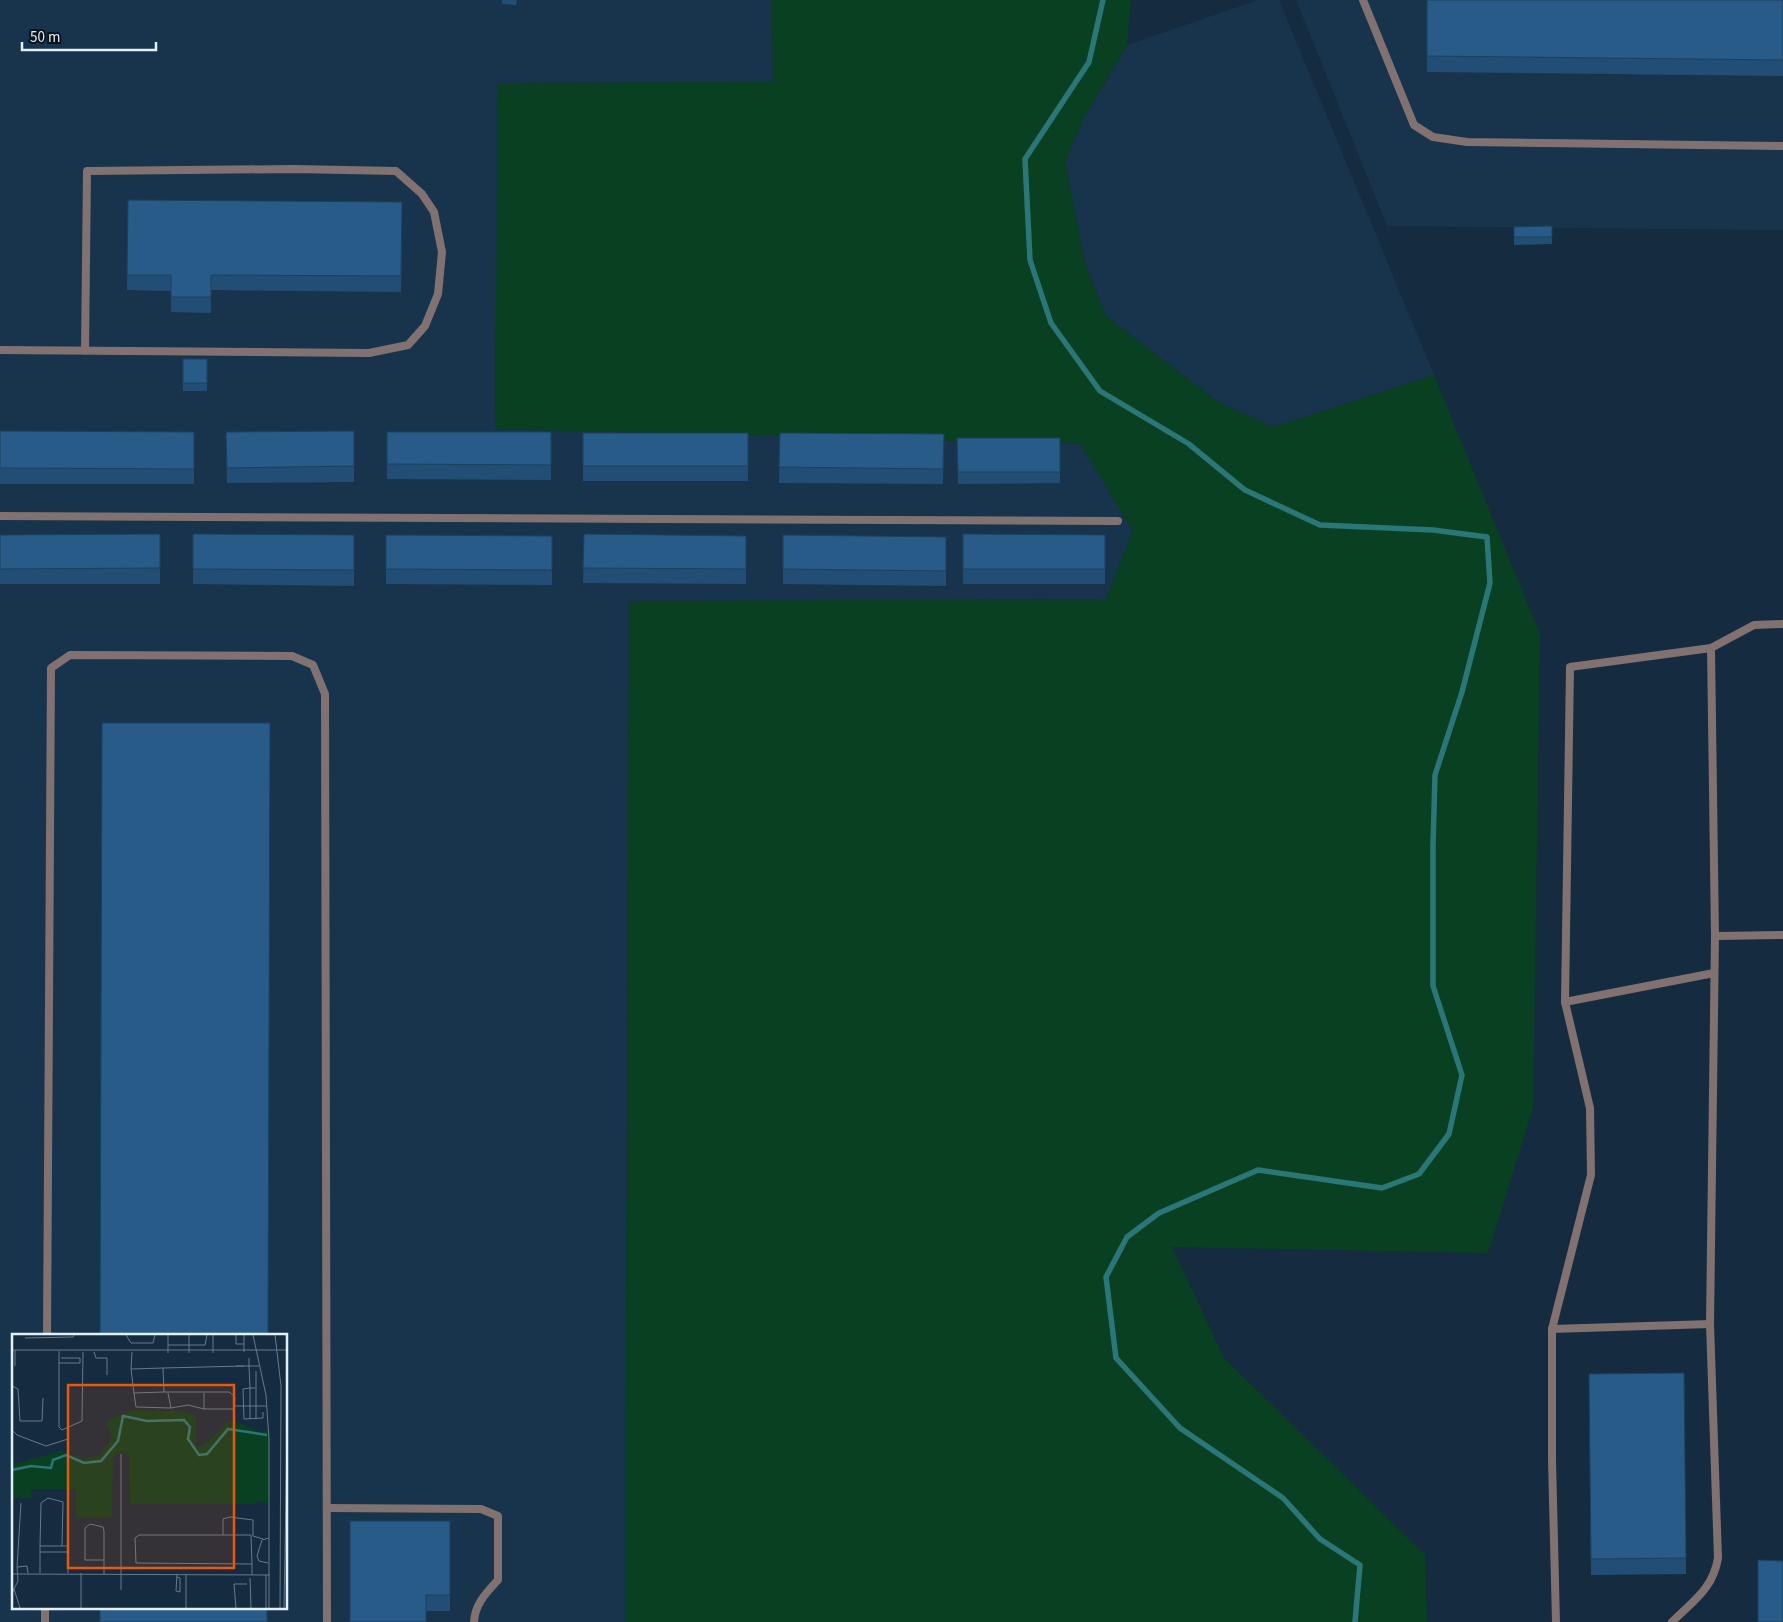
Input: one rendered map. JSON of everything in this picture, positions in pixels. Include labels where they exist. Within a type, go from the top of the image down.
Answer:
[{"type":"lane","points":[[1363,0],[1414,125],[1433,137],[1467,142],[1783,146]]},
{"type":"lane","points":[[0,350],[85,351],[369,353],[408,345],[425,326],[438,294],[442,252],[434,212],[422,194],[396,171],[294,169],[87,171],[85,351]]},
{"type":"lane","points":[[0,516],[1118,521]]},
{"type":"lane","points":[[1556,1622],[1552,1460],[1552,1329],[1591,1175],[1590,1108],[1564,1002],[1570,667],[1711,648],[1754,625],[1783,624]]},
{"type":"lane","points":[[1672,1622],[1708,1586],[1716,1572],[1718,1558],[1710,1324],[1714,973],[1711,648]]},
{"type":"lane","points":[[47,1334],[52,668],[70,655],[292,656],[313,665],[325,694],[327,1622]]},
{"type":"lane","points":[[1714,936],[1783,935]]},
{"type":"lane","points":[[1564,1002],[1714,973]]},
{"type":"lane","points":[[1552,1329],[1710,1324]]},
{"type":"lane","points":[[327,1508],[481,1509],[498,1516],[498,1580],[483,1596],[474,1611],[474,1622]]},
{"type":"shaded area","points":[[0,0],[772,0],[773,82],[498,83],[495,429],[1081,444],[1133,531],[1106,599],[629,602],[625,1622],[0,1622]]},
{"type":"shaded area","points":[[1258,0],[1279,0],[1434,375],[1273,427],[1218,402],[1106,316],[1085,263],[1065,162],[1083,120],[1127,45]]},
{"type":"shaded area","points":[[1296,0],[1783,0],[1783,230],[1387,226]]},
{"type":"green space","points":[[772,0],[1131,0],[1127,45],[1083,120],[1065,162],[1085,263],[1106,316],[1218,402],[1273,427],[1434,375],[1540,634],[1533,1108],[1488,1253],[1172,1247],[1224,1358],[1425,1555],[1427,1622],[625,1622],[629,601],[1106,599],[1133,531],[1080,444],[495,429],[498,83],[773,82]]},
{"type":"building","points":[[1427,0],[1783,0],[1783,60],[1427,56]]},
{"type":"building","points":[[128,200],[402,202],[401,276],[211,275],[211,297],[171,297],[171,275],[127,275]]},
{"type":"building","points":[[1552,226],[1552,237],[1514,237],[1514,227]]},
{"type":"building","points":[[183,359],[207,359],[207,383],[183,383]]},
{"type":"building","points":[[0,431],[194,432],[194,469],[0,468]]},
{"type":"building","points":[[354,431],[354,466],[227,468],[226,432]]},
{"type":"building","points":[[387,432],[551,432],[551,465],[387,464]]},
{"type":"building","points":[[583,433],[748,433],[748,466],[583,466]]},
{"type":"building","points":[[780,433],[944,434],[943,469],[779,467]]},
{"type":"building","points":[[957,438],[1060,438],[1060,472],[958,472]]},
{"type":"building","points":[[160,534],[160,568],[0,569],[0,535]]},
{"type":"building","points":[[193,534],[354,535],[354,570],[193,569]]},
{"type":"building","points":[[584,534],[746,536],[746,569],[583,568]]},
{"type":"building","points":[[963,534],[1105,535],[1105,569],[963,569]]},
{"type":"building","points":[[386,535],[552,536],[552,570],[386,569]]},
{"type":"building","points":[[783,535],[946,537],[946,571],[783,569]]},
{"type":"building","points":[[102,723],[270,723],[268,1334],[100,1334]]},
{"type":"building","points":[[1684,1373],[1686,1558],[1591,1559],[1589,1374]]},
{"type":"building","points":[[350,1521],[450,1521],[450,1595],[426,1595],[426,1622],[350,1622]]},
{"type":"building","points":[[1758,1560],[1783,1561],[1783,1622],[1758,1622]]},
{"type":"building","points":[[100,1610],[267,1610],[267,1622],[100,1622]]},
{"type":"waterway","points":[[1103,0],[1089,62],[1025,159],[1030,260],[1051,323],[1100,391],[1189,444],[1245,490],[1320,525],[1433,530],[1487,537],[1490,583],[1462,692],[1435,775],[1433,986],[1462,1075],[1449,1134],[1419,1174],[1382,1188],[1258,1170],[1159,1213],[1127,1237],[1106,1277],[1116,1358],[1180,1428],[1283,1498],[1320,1539],[1360,1565],[1355,1622]]}]
